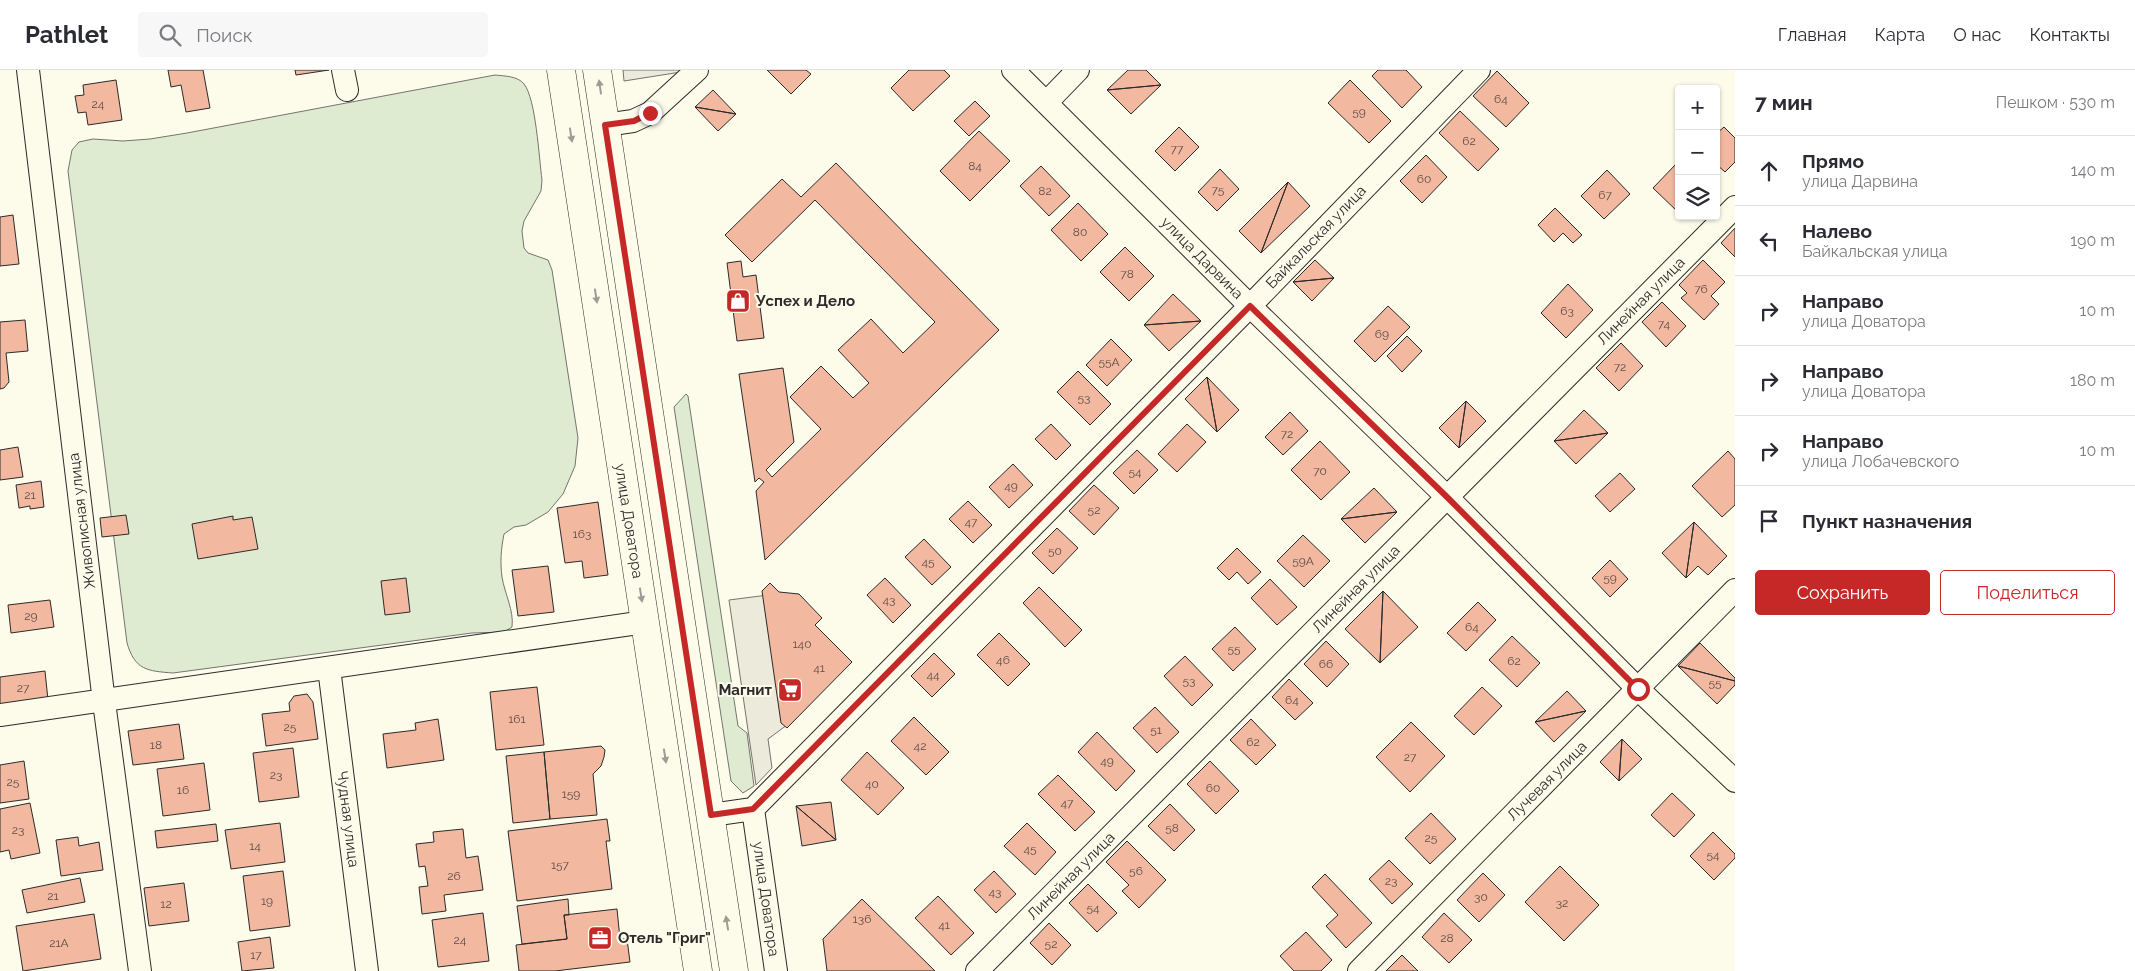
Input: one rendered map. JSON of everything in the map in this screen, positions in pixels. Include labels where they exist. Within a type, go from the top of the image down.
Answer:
[{"type":"main road","name":"улица Доватора","points":[[561,70],[698,971]]},
{"type":"main road","points":[[597,70],[734,971]]},
{"type":"street","name":"Живописная улица","points":[[28,70],[104,702],[140,971]]},
{"type":"street","points":[[605,125],[634,121],[650,113],[697,70]]},
{"type":"street","name":"улица Дарвина","points":[[1013,70],[1250,306],[1447,497],[1638,689],[1735,781]]},
{"type":"street","points":[[1046,103],[1078,70]]},
{"type":"street","name":"Байкальская улица","points":[[753,809],[1250,306],[1479,70]]},
{"type":"street","name":"Линейная улица","points":[[977,971],[1735,206]]},
{"type":"street","name":"Лучевая улица","points":[[1359,971],[1735,590]]},
{"type":"street","points":[[0,715],[104,702],[645,622]]},
{"type":"street","name":"Чудная улица","points":[[329,668],[367,971]]},
{"type":"street","points":[[711,815],[753,809]]},
{"type":"street","name":"улица Доватора","points":[[753,809],[776,971]]},
{"type":"green space","points":[[495,75],[511,77],[521,81],[528,92],[531,102],[542,180],[541,191],[524,221],[522,231],[524,248],[528,253],[548,260],[552,270],[578,438],[575,466],[563,494],[548,512],[526,525],[514,527],[504,534],[501,571],[512,615],[512,627],[504,632],[472,633],[173,673],[149,670],[138,664],[130,652],[127,643],[68,171],[72,150],[79,142],[93,139],[123,141],[150,139]]},
{"type":"green space","points":[[686,394],[688,396],[738,726],[747,733],[754,786],[743,793],[731,781],[674,407]]},
{"type":"shaded area","points":[[623,70],[680,70],[681,72],[624,81]]},
{"type":"shaded area","points":[[768,595],[787,725],[768,739],[772,768],[756,785],[729,600]]},
{"type":"building","points":[[168,70],[203,70],[210,108],[186,112],[181,85],[171,87]]},
{"type":"building","points":[[295,70],[329,70],[296,75]]},
{"type":"building","points":[[767,70],[806,70],[811,74],[791,94]]},
{"type":"building","points":[[909,70],[944,70],[950,76],[913,111],[891,88]]},
{"type":"building","points":[[1128,70],[1146,70],[1161,85],[1107,90]]},
{"type":"building","points":[[1378,70],[1406,70],[1422,87],[1402,108],[1372,76]]},
{"type":"building","points":[[1497,71],[1529,103],[1506,127],[1473,96]]},
{"type":"building","points":[[116,80],[122,120],[88,125],[86,112],[78,113],[75,96],[84,95],[83,85]]},
{"type":"building","points":[[1350,80],[1391,121],[1369,143],[1328,103]]},
{"type":"building","points":[[1161,85],[1131,114],[1107,90]]},
{"type":"building","points":[[713,90],[736,114],[695,107]]},
{"type":"building","points":[[975,101],[990,116],[969,136],[954,121]]},
{"type":"building","points":[[695,107],[736,114],[718,131]]},
{"type":"building","points":[[1460,111],[1499,149],[1478,171],[1439,133]]},
{"type":"building","points":[[1179,127],[1199,147],[1175,171],[1155,151]]},
{"type":"building","points":[[1724,127],[1735,138],[1735,162],[1725,172],[1720,168],[1720,130]]},
{"type":"building","points":[[979,131],[1010,161],[970,201],[940,171]]},
{"type":"building","points":[[1426,155],[1447,177],[1422,203],[1400,181]]},
{"type":"building","points":[[836,163],[999,330],[765,560],[756,491],[764,482],[759,478],[755,482],[739,374],[783,368],[794,442],[766,470],[772,477],[821,429],[790,397],[821,366],[853,398],[869,383],[838,350],[871,319],[903,353],[935,322],[815,200],[752,262],[725,235],[782,179],[801,197]]},
{"type":"building","points":[[1675,165],[1675,209],[1653,188]]},
{"type":"building","points":[[1041,166],[1070,196],[1049,216],[1020,186]]},
{"type":"building","points":[[1220,169],[1239,189],[1217,211],[1198,192]]},
{"type":"building","points":[[1607,170],[1630,194],[1604,219],[1581,196]]},
{"type":"building","points":[[1288,182],[1310,206],[1261,253]]},
{"type":"building","points":[[1288,182],[1261,253],[1239,231]]},
{"type":"building","points":[[1078,203],[1108,234],[1081,261],[1051,230]]},
{"type":"building","points":[[1555,208],[1582,235],[1573,243],[1563,233],[1554,242],[1538,225]]},
{"type":"building","points":[[13,215],[19,264],[0,266],[0,217]]},
{"type":"building","points":[[1735,228],[1735,257],[1721,243]]},
{"type":"building","points":[[1125,247],[1154,276],[1129,301],[1100,272]]},
{"type":"building","points":[[1315,260],[1334,278],[1293,282]]},
{"type":"building","points":[[1703,260],[1725,282],[1711,296],[1719,304],[1704,320],[1681,298],[1687,293],[1679,285]]},
{"type":"building","points":[[741,261],[743,277],[756,275],[764,338],[737,341],[727,263]]},
{"type":"building","points":[[1334,278],[1312,301],[1293,282]]},
{"type":"building","points":[[1568,284],[1593,310],[1566,338],[1541,313]]},
{"type":"building","points":[[1173,294],[1201,321],[1144,325]]},
{"type":"building","points":[[1662,302],[1686,326],[1666,347],[1642,322]]},
{"type":"building","points":[[1388,306],[1410,327],[1375,362],[1354,341]]},
{"type":"building","points":[[25,320],[28,351],[6,353],[9,382],[4,388],[0,389],[0,322]]},
{"type":"building","points":[[1201,321],[1169,351],[1144,325]]},
{"type":"building","points":[[1407,336],[1422,351],[1402,372],[1387,356]]},
{"type":"building","points":[[1111,339],[1132,360],[1107,386],[1086,365]]},
{"type":"building","points":[[1621,343],[1643,366],[1619,391],[1596,368]]},
{"type":"building","points":[[1078,371],[1111,404],[1090,425],[1057,392]]},
{"type":"building","points":[[1207,377],[1239,410],[1217,432]]},
{"type":"building","points":[[1207,377],[1217,432],[1185,399]]},
{"type":"building","points":[[1466,401],[1459,448],[1439,428]]},
{"type":"building","points":[[1466,401],[1486,421],[1459,448]]},
{"type":"building","points":[[1584,410],[1608,433],[1554,441]]},
{"type":"building","points":[[1290,412],[1308,431],[1283,455],[1265,437]]},
{"type":"building","points":[[1051,424],[1071,445],[1056,460],[1035,439]]},
{"type":"building","points":[[1187,424],[1206,442],[1177,472],[1158,454]]},
{"type":"building","points":[[1608,433],[1576,464],[1554,441]]},
{"type":"building","points":[[1320,441],[1350,472],[1321,500],[1291,470]]},
{"type":"building","points":[[18,447],[23,477],[0,480],[0,450]]},
{"type":"building","points":[[1137,450],[1158,470],[1134,494],[1113,473]]},
{"type":"building","points":[[1728,451],[1735,459],[1735,505],[1722,517],[1692,486]]},
{"type":"building","points":[[1013,464],[1033,485],[1009,508],[989,487]]},
{"type":"building","points":[[1620,473],[1635,489],[1610,512],[1595,496]]},
{"type":"building","points":[[41,481],[44,507],[30,509],[30,506],[19,508],[16,485]]},
{"type":"building","points":[[1094,485],[1119,508],[1094,535],[1069,511]]},
{"type":"building","points":[[1374,488],[1397,512],[1341,519]]},
{"type":"building","points":[[968,501],[992,525],[973,543],[949,519]]},
{"type":"building","points":[[598,502],[608,575],[584,578],[582,561],[565,563],[557,508]]},
{"type":"building","points":[[1397,512],[1365,543],[1341,519]]},
{"type":"building","points":[[126,515],[129,534],[102,537],[100,518]]},
{"type":"building","points":[[233,516],[233,520],[252,517],[258,549],[198,559],[192,524]]},
{"type":"building","points":[[1694,522],[1727,556],[1708,575],[1698,566],[1686,578]]},
{"type":"building","points":[[1694,522],[1686,578],[1662,553]]},
{"type":"building","points":[[1057,528],[1078,548],[1053,574],[1032,553]]},
{"type":"building","points":[[1303,535],[1330,561],[1304,587],[1277,561]]},
{"type":"building","points":[[924,539],[951,567],[932,585],[905,557]]},
{"type":"building","points":[[1237,548],[1261,572],[1248,584],[1237,572],[1229,580],[1217,568]]},
{"type":"building","points":[[1610,560],[1628,579],[1610,597],[1592,578]]},
{"type":"building","points":[[548,566],[554,612],[518,616],[512,570]]},
{"type":"building","points":[[406,578],[410,612],[385,615],[381,581]]},
{"type":"building","points":[[885,578],[911,605],[893,623],[867,595]]},
{"type":"building","points":[[1270,579],[1297,607],[1277,625],[1251,598]]},
{"type":"building","points":[[770,583],[779,592],[799,594],[822,618],[815,625],[852,662],[787,728],[781,723],[762,591]]},
{"type":"building","points":[[1039,587],[1082,630],[1065,647],[1023,603]]},
{"type":"building","points":[[1383,591],[1418,627],[1380,663]]},
{"type":"building","points":[[1383,591],[1380,663],[1345,629]]},
{"type":"building","points":[[50,600],[54,627],[11,633],[8,605]]},
{"type":"building","points":[[1478,602],[1496,620],[1466,651],[1447,633]]},
{"type":"building","points":[[1235,627],[1256,649],[1233,671],[1212,649]]},
{"type":"building","points":[[999,633],[1030,664],[1008,686],[977,655]]},
{"type":"building","points":[[1512,636],[1540,663],[1517,687],[1489,660]]},
{"type":"building","points":[[1326,641],[1349,664],[1327,687],[1304,664]]},
{"type":"building","points":[[1700,643],[1735,678],[1735,681],[1678,666]]},
{"type":"building","points":[[934,653],[955,674],[932,697],[911,676]]},
{"type":"building","points":[[1185,656],[1213,685],[1192,706],[1164,676]]},
{"type":"building","points":[[1678,666],[1735,681],[1735,685],[1717,704]]},
{"type":"building","points":[[45,671],[48,700],[0,707],[0,677]]},
{"type":"building","points":[[1289,679],[1313,703],[1295,720],[1272,697]]},
{"type":"building","points":[[537,687],[544,745],[496,750],[490,692]]},
{"type":"building","points":[[1482,687],[1502,706],[1474,735],[1454,716]]},
{"type":"building","points":[[1567,691],[1586,711],[1535,722]]},
{"type":"building","points":[[307,694],[313,702],[318,739],[266,746],[262,714],[290,711],[289,703],[294,696]]},
{"type":"building","points":[[1155,707],[1179,732],[1157,753],[1133,728]]},
{"type":"building","points":[[1586,711],[1554,742],[1535,722]]},
{"type":"building","points":[[914,717],[949,752],[926,775],[891,741]]},
{"type":"building","points":[[438,719],[444,760],[387,768],[383,734],[416,730],[415,723]]},
{"type":"building","points":[[1251,719],[1276,745],[1256,765],[1230,740]]},
{"type":"building","points":[[1411,722],[1445,756],[1410,792],[1376,757]]},
{"type":"building","points":[[179,724],[184,759],[133,765],[128,731]]},
{"type":"building","points":[[1097,732],[1135,771],[1116,791],[1078,752]]},
{"type":"building","points":[[1622,739],[1642,759],[1619,781]]},
{"type":"building","points":[[1622,739],[1619,781],[1600,762]]},
{"type":"building","points":[[601,746],[605,750],[604,757],[601,766],[593,774],[597,815],[550,819],[544,752]]},
{"type":"building","points":[[293,748],[299,797],[259,802],[253,753]]},
{"type":"building","points":[[544,752],[550,819],[513,823],[506,756]]},
{"type":"building","points":[[867,752],[904,788],[878,815],[841,780]]},
{"type":"building","points":[[24,761],[29,799],[0,803],[0,765]]},
{"type":"building","points":[[1210,761],[1239,791],[1216,814],[1187,784]]},
{"type":"building","points":[[204,763],[210,810],[163,816],[157,769]]},
{"type":"building","points":[[1058,775],[1095,812],[1075,831],[1038,794]]},
{"type":"building","points":[[1672,793],[1695,815],[1674,837],[1651,815]]},
{"type":"building","points":[[831,802],[836,840],[796,806]]},
{"type":"building","points":[[30,803],[40,853],[11,859],[9,850],[0,852],[0,809]]},
{"type":"building","points":[[1170,804],[1195,830],[1174,851],[1148,826]]},
{"type":"building","points":[[796,806],[836,840],[802,846]]},
{"type":"building","points":[[1431,813],[1456,839],[1430,864],[1405,838]]},
{"type":"building","points":[[607,819],[610,841],[606,841],[612,889],[517,901],[508,831]]},
{"type":"building","points":[[280,823],[285,862],[231,869],[225,830]]},
{"type":"building","points":[[1027,823],[1056,852],[1035,875],[1004,846]]},
{"type":"building","points":[[216,824],[218,841],[157,848],[155,831]]},
{"type":"building","points":[[463,829],[466,858],[478,856],[483,890],[444,895],[446,911],[422,914],[419,887],[428,886],[425,866],[419,867],[416,844],[434,842],[433,832]]},
{"type":"building","points":[[1713,832],[1735,854],[1735,858],[1714,880],[1690,856]]},
{"type":"building","points":[[78,837],[79,846],[99,842],[103,870],[61,876],[56,840]]},
{"type":"building","points":[[1127,841],[1166,880],[1139,908],[1122,891],[1129,885],[1106,862]]},
{"type":"building","points":[[1389,860],[1413,884],[1392,904],[1369,879]]},
{"type":"building","points":[[1560,866],[1599,905],[1564,941],[1525,902]]},
{"type":"building","points":[[283,871],[290,926],[250,931],[243,876]]},
{"type":"building","points":[[994,871],[1016,894],[996,913],[974,890]]},
{"type":"building","points":[[1483,873],[1505,895],[1479,922],[1457,900]]},
{"type":"building","points":[[1325,874],[1372,923],[1346,948],[1326,926],[1338,915],[1312,887]]},
{"type":"building","points":[[80,878],[85,902],[27,913],[22,890]]},
{"type":"building","points":[[184,883],[189,921],[149,926],[144,888]]},
{"type":"building","points":[[1088,884],[1117,913],[1097,932],[1069,903]]},
{"type":"building","points":[[938,896],[974,933],[951,955],[915,918]]},
{"type":"building","points":[[568,899],[569,915],[564,915],[567,939],[522,944],[517,906]]},
{"type":"building","points":[[862,899],[935,971],[827,971],[823,939]]},
{"type":"building","points":[[617,909],[620,939],[627,939],[630,962],[555,971],[519,971],[516,945],[567,939],[564,915]]},
{"type":"building","points":[[483,913],[489,961],[438,967],[432,920]]},
{"type":"building","points":[[1444,913],[1472,940],[1449,963],[1422,937]]},
{"type":"building","points":[[94,914],[101,959],[23,971],[16,926]]},
{"type":"building","points":[[1049,923],[1071,945],[1052,965],[1030,943]]},
{"type":"building","points":[[1306,932],[1332,960],[1321,971],[1294,971],[1280,956]]},
{"type":"building","points":[[270,937],[274,968],[242,971],[238,942]]},
{"type":"building","points":[[1402,955],[1418,971],[1386,971]]},
{"type":"place","name":"Успех и Дело","points":[[738,301]]},
{"type":"place","name":"Магнит","points":[[790,690]]},
{"type":"place","name":"Отель \"Григ\"","points":[[600,938]]},
{"type":"route","points":[[650,113],[634,121],[605,125],[711,815],[753,809],[1250,306],[1447,497],[1638,689]]}]
